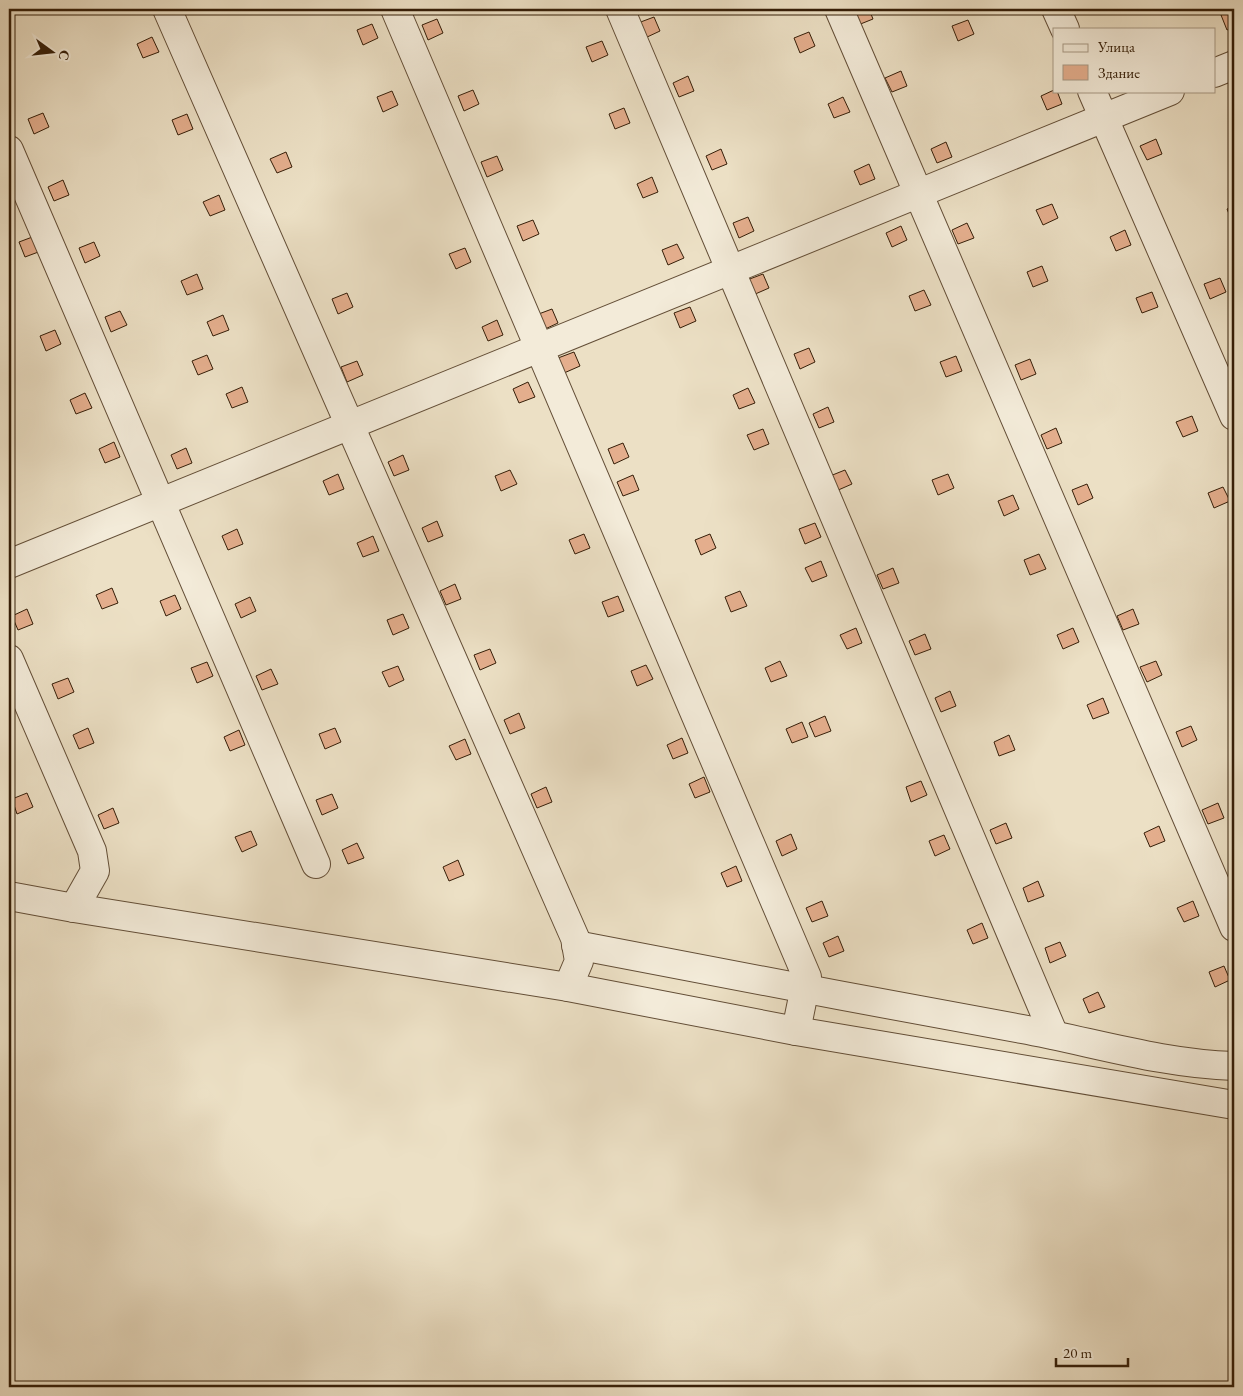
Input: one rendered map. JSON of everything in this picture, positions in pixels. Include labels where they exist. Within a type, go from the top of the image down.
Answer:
[{"type":"lane","points":[[167,9],[576,945],[578,962],[568,987]]},
{"type":"lane","points":[[395,9],[807,977],[796,1031]]},
{"type":"lane","points":[[620,9],[1054,1035]]},
{"type":"lane","points":[[839,9],[1234,927]]},
{"type":"lane","points":[[1056,9],[1065,28]]},
{"type":"lane","points":[[1216,72],[1234,65]]},
{"type":"lane","points":[[1092,92],[1234,416]]},
{"type":"lane","points":[[9,564],[1168,92]]},
{"type":"lane","points":[[9,150],[316,864]]},
{"type":"lane","points":[[9,659],[92,851],[95,871],[74,908]]},
{"type":"lane","points":[[9,896],[568,987],[796,1031],[1234,1105]]},
{"type":"lane","points":[[576,945],[1054,1035],[1140,1055],[1200,1065],[1234,1066]]},
{"type":"building","points":[[856,9],[869,9],[873,19],[858,25],[852,11]]},
{"type":"building","points":[[1234,10],[1234,27],[1227,30],[1221,15]]},
{"type":"building","points":[[654,17],[660,31],[645,38],[638,23]]},
{"type":"building","points":[[437,19],[443,33],[428,40],[422,25]]},
{"type":"building","points":[[968,20],[974,34],[958,41],[952,26]]},
{"type":"building","points":[[372,24],[378,38],[363,45],[357,30]]},
{"type":"building","points":[[809,32],[815,46],[800,53],[794,38]]},
{"type":"building","points":[[152,37],[159,52],[143,58],[137,44]]},
{"type":"building","points":[[602,41],[608,55],[592,62],[586,47]]},
{"type":"building","points":[[901,71],[907,86],[892,92],[885,78]]},
{"type":"building","points":[[688,76],[694,91],[679,97],[673,83]]},
{"type":"building","points":[[473,90],[479,104],[464,111],[458,96]]},
{"type":"building","points":[[1053,90],[1057,92],[1062,104],[1047,110],[1041,96]]},
{"type":"building","points":[[392,91],[398,105],[383,112],[377,97]]},
{"type":"building","points":[[843,97],[850,112],[834,118],[828,104]]},
{"type":"building","points":[[624,108],[630,123],[615,129],[609,114]]},
{"type":"building","points":[[43,113],[49,127],[34,134],[28,119]]},
{"type":"building","points":[[187,114],[193,129],[178,135],[172,120]]},
{"type":"building","points":[[1156,139],[1162,154],[1147,160],[1140,146]]},
{"type":"building","points":[[946,142],[952,157],[937,163],[931,149]]},
{"type":"building","points":[[721,149],[727,164],[712,170],[706,156]]},
{"type":"building","points":[[286,152],[292,167],[277,173],[270,159]]},
{"type":"building","points":[[497,156],[503,170],[487,177],[481,162]]},
{"type":"building","points":[[869,164],[875,179],[860,185],[854,171]]},
{"type":"building","points":[[652,177],[658,192],[643,198],[637,184]]},
{"type":"building","points":[[63,180],[69,195],[54,201],[48,187]]},
{"type":"building","points":[[219,195],[225,210],[210,216],[203,202]]},
{"type":"building","points":[[1052,204],[1058,218],[1043,225],[1036,210]]},
{"type":"building","points":[[1234,206],[1234,223],[1233,224],[1227,209]]},
{"type":"building","points":[[748,217],[754,231],[739,238],[733,223]]},
{"type":"building","points":[[533,220],[539,234],[523,241],[517,226]]},
{"type":"building","points":[[967,223],[974,238],[958,244],[952,230]]},
{"type":"building","points":[[901,226],[907,240],[892,247],[886,233]]},
{"type":"building","points":[[1125,230],[1131,245],[1116,251],[1110,237]]},
{"type":"building","points":[[35,236],[41,251],[25,257],[19,242]]},
{"type":"building","points":[[94,242],[100,256],[85,263],[79,248]]},
{"type":"building","points":[[677,244],[684,258],[668,265],[662,250]]},
{"type":"building","points":[[465,248],[471,262],[456,269],[449,254]]},
{"type":"building","points":[[1042,266],[1048,281],[1033,287],[1027,272]]},
{"type":"building","points":[[197,274],[203,289],[187,295],[181,281]]},
{"type":"building","points":[[763,274],[769,288],[753,295],[747,280]]},
{"type":"building","points":[[1220,278],[1226,292],[1210,299],[1204,284]]},
{"type":"building","points":[[924,290],[931,305],[915,311],[909,296]]},
{"type":"building","points":[[1152,292],[1158,307],[1142,313],[1136,298]]},
{"type":"building","points":[[347,293],[353,307],[338,314],[332,299]]},
{"type":"building","points":[[690,307],[696,321],[680,328],[674,313]]},
{"type":"building","points":[[552,309],[558,323],[543,330],[536,315]]},
{"type":"building","points":[[120,311],[127,325],[111,332],[105,317]]},
{"type":"building","points":[[223,315],[229,330],[213,336],[207,322]]},
{"type":"building","points":[[497,320],[503,335],[488,341],[482,327]]},
{"type":"building","points":[[55,330],[61,344],[46,351],[40,336]]},
{"type":"building","points":[[809,348],[815,362],[800,369],[794,354]]},
{"type":"building","points":[[574,352],[580,366],[564,373],[558,358]]},
{"type":"building","points":[[207,355],[213,369],[198,375],[192,361]]},
{"type":"building","points":[[956,356],[962,371],[946,377],[940,362]]},
{"type":"building","points":[[1030,359],[1036,374],[1021,380],[1015,365]]},
{"type":"building","points":[[357,361],[363,375],[347,382],[341,367]]},
{"type":"building","points":[[528,382],[535,397],[519,403],[513,389]]},
{"type":"building","points":[[242,387],[248,402],[232,408],[226,394]]},
{"type":"building","points":[[748,388],[755,403],[739,409],[733,395]]},
{"type":"building","points":[[85,393],[92,408],[76,414],[70,400]]},
{"type":"building","points":[[828,407],[834,422],[819,428],[813,414]]},
{"type":"building","points":[[1192,416],[1198,431],[1183,437],[1176,422]]},
{"type":"building","points":[[1056,428],[1062,443],[1047,449],[1041,435]]},
{"type":"building","points":[[763,429],[769,444],[754,450],[747,435]]},
{"type":"building","points":[[114,442],[120,457],[105,463],[99,449]]},
{"type":"building","points":[[623,443],[629,457],[614,464],[608,449]]},
{"type":"building","points":[[186,448],[192,463],[177,469],[171,455]]},
{"type":"building","points":[[403,455],[409,470],[394,476],[388,462]]},
{"type":"building","points":[[510,470],[517,484],[501,491],[495,476]]},
{"type":"building","points":[[845,470],[852,484],[836,491],[830,476]]},
{"type":"building","points":[[338,474],[344,489],[329,495],[323,481]]},
{"type":"building","points":[[948,474],[954,488],[938,495],[932,480]]},
{"type":"building","points":[[633,475],[639,490],[623,496],[617,482]]},
{"type":"building","points":[[1087,484],[1093,498],[1078,505],[1072,490]]},
{"type":"building","points":[[1223,487],[1230,501],[1214,508],[1208,493]]},
{"type":"building","points":[[1013,495],[1019,509],[1004,516],[998,501]]},
{"type":"building","points":[[437,521],[443,536],[428,542],[422,528]]},
{"type":"building","points":[[815,523],[821,537],[805,544],[799,529]]},
{"type":"building","points":[[237,529],[243,544],[228,550],[222,536]]},
{"type":"building","points":[[584,534],[590,548],[575,554],[569,540]]},
{"type":"building","points":[[710,534],[716,548],[701,555],[695,540]]},
{"type":"building","points":[[373,536],[379,551],[363,557],[357,543]]},
{"type":"building","points":[[1039,554],[1046,569],[1030,575],[1024,560]]},
{"type":"building","points":[[821,561],[827,576],[812,582],[805,568]]},
{"type":"building","points":[[893,568],[899,583],[883,589],[877,575]]},
{"type":"building","points":[[455,584],[461,599],[446,605],[440,591]]},
{"type":"building","points":[[112,588],[118,603],[102,609],[96,595]]},
{"type":"building","points":[[740,591],[747,606],[731,612],[725,597]]},
{"type":"building","points":[[175,595],[181,609],[166,616],[160,601]]},
{"type":"building","points":[[618,596],[624,611],[608,617],[602,602]]},
{"type":"building","points":[[250,597],[256,611],[241,618],[235,604]]},
{"type":"building","points":[[27,609],[33,624],[18,630],[12,616]]},
{"type":"building","points":[[1133,609],[1139,624],[1123,630],[1117,616]]},
{"type":"building","points":[[403,614],[409,628],[393,635],[387,620]]},
{"type":"building","points":[[856,628],[862,643],[847,649],[840,635]]},
{"type":"building","points":[[1073,628],[1079,642],[1063,649],[1057,635]]},
{"type":"building","points":[[925,634],[931,649],[915,655],[909,641]]},
{"type":"building","points":[[490,649],[496,663],[480,670],[474,655]]},
{"type":"building","points":[[780,661],[787,676],[771,682],[765,668]]},
{"type":"building","points":[[1156,661],[1162,675],[1147,682],[1140,667]]},
{"type":"building","points":[[207,662],[213,676],[197,683],[191,668]]},
{"type":"building","points":[[646,665],[653,679],[637,686],[631,671]]},
{"type":"building","points":[[398,666],[404,680],[389,687],[382,672]]},
{"type":"building","points":[[271,669],[278,684],[262,690],[256,676]]},
{"type":"building","points":[[68,678],[74,692],[58,699],[52,684]]},
{"type":"building","points":[[950,691],[956,706],[941,712],[935,698]]},
{"type":"building","points":[[1103,698],[1109,713],[1093,719],[1087,705]]},
{"type":"building","points":[[519,713],[525,728],[510,734],[504,720]]},
{"type":"building","points":[[825,716],[831,731],[815,737],[809,723]]},
{"type":"building","points":[[802,722],[808,737],[792,743],[786,729]]},
{"type":"building","points":[[1191,726],[1197,740],[1182,747],[1176,732]]},
{"type":"building","points":[[88,728],[94,743],[79,749],[73,735]]},
{"type":"building","points":[[335,728],[341,742],[325,749],[319,734]]},
{"type":"building","points":[[239,730],[245,745],[230,751],[224,737]]},
{"type":"building","points":[[1009,735],[1015,750],[999,756],[994,742]]},
{"type":"building","points":[[682,738],[688,753],[673,759],[667,745]]},
{"type":"building","points":[[465,739],[471,754],[456,760],[449,746]]},
{"type":"building","points":[[704,777],[710,792],[695,798],[689,784]]},
{"type":"building","points":[[921,781],[927,795],[911,802],[906,787]]},
{"type":"building","points":[[546,787],[552,802],[537,808],[531,794]]},
{"type":"building","points":[[27,793],[33,807],[17,814],[12,799]]},
{"type":"building","points":[[332,794],[338,808],[322,815],[316,800]]},
{"type":"building","points":[[1218,803],[1224,818],[1208,824],[1202,810]]},
{"type":"building","points":[[113,808],[119,823],[104,829],[98,815]]},
{"type":"building","points":[[1006,823],[1012,838],[996,844],[990,830]]},
{"type":"building","points":[[1159,826],[1165,841],[1150,847],[1144,833]]},
{"type":"building","points":[[251,831],[257,845],[242,852],[235,837]]},
{"type":"building","points":[[791,834],[797,849],[782,856],[776,841]]},
{"type":"building","points":[[944,835],[950,849],[935,856],[929,841]]},
{"type":"building","points":[[357,843],[364,858],[348,864],[342,850]]},
{"type":"building","points":[[458,860],[464,875],[449,881],[443,867]]},
{"type":"building","points":[[736,866],[742,881],[727,887],[721,873]]},
{"type":"building","points":[[1038,881],[1044,896],[1028,902],[1023,888]]},
{"type":"building","points":[[822,901],[828,916],[812,922],[806,908]]},
{"type":"building","points":[[1193,901],[1199,916],[1184,922],[1177,908]]},
{"type":"building","points":[[982,923],[988,938],[973,944],[967,930]]},
{"type":"building","points":[[838,936],[844,951],[829,957],[823,943]]},
{"type":"building","points":[[1060,942],[1066,956],[1050,963],[1045,948]]},
{"type":"building","points":[[1224,966],[1230,980],[1215,987],[1209,972]]},
{"type":"building","points":[[1098,992],[1105,1007],[1089,1013],[1083,999]]}]
